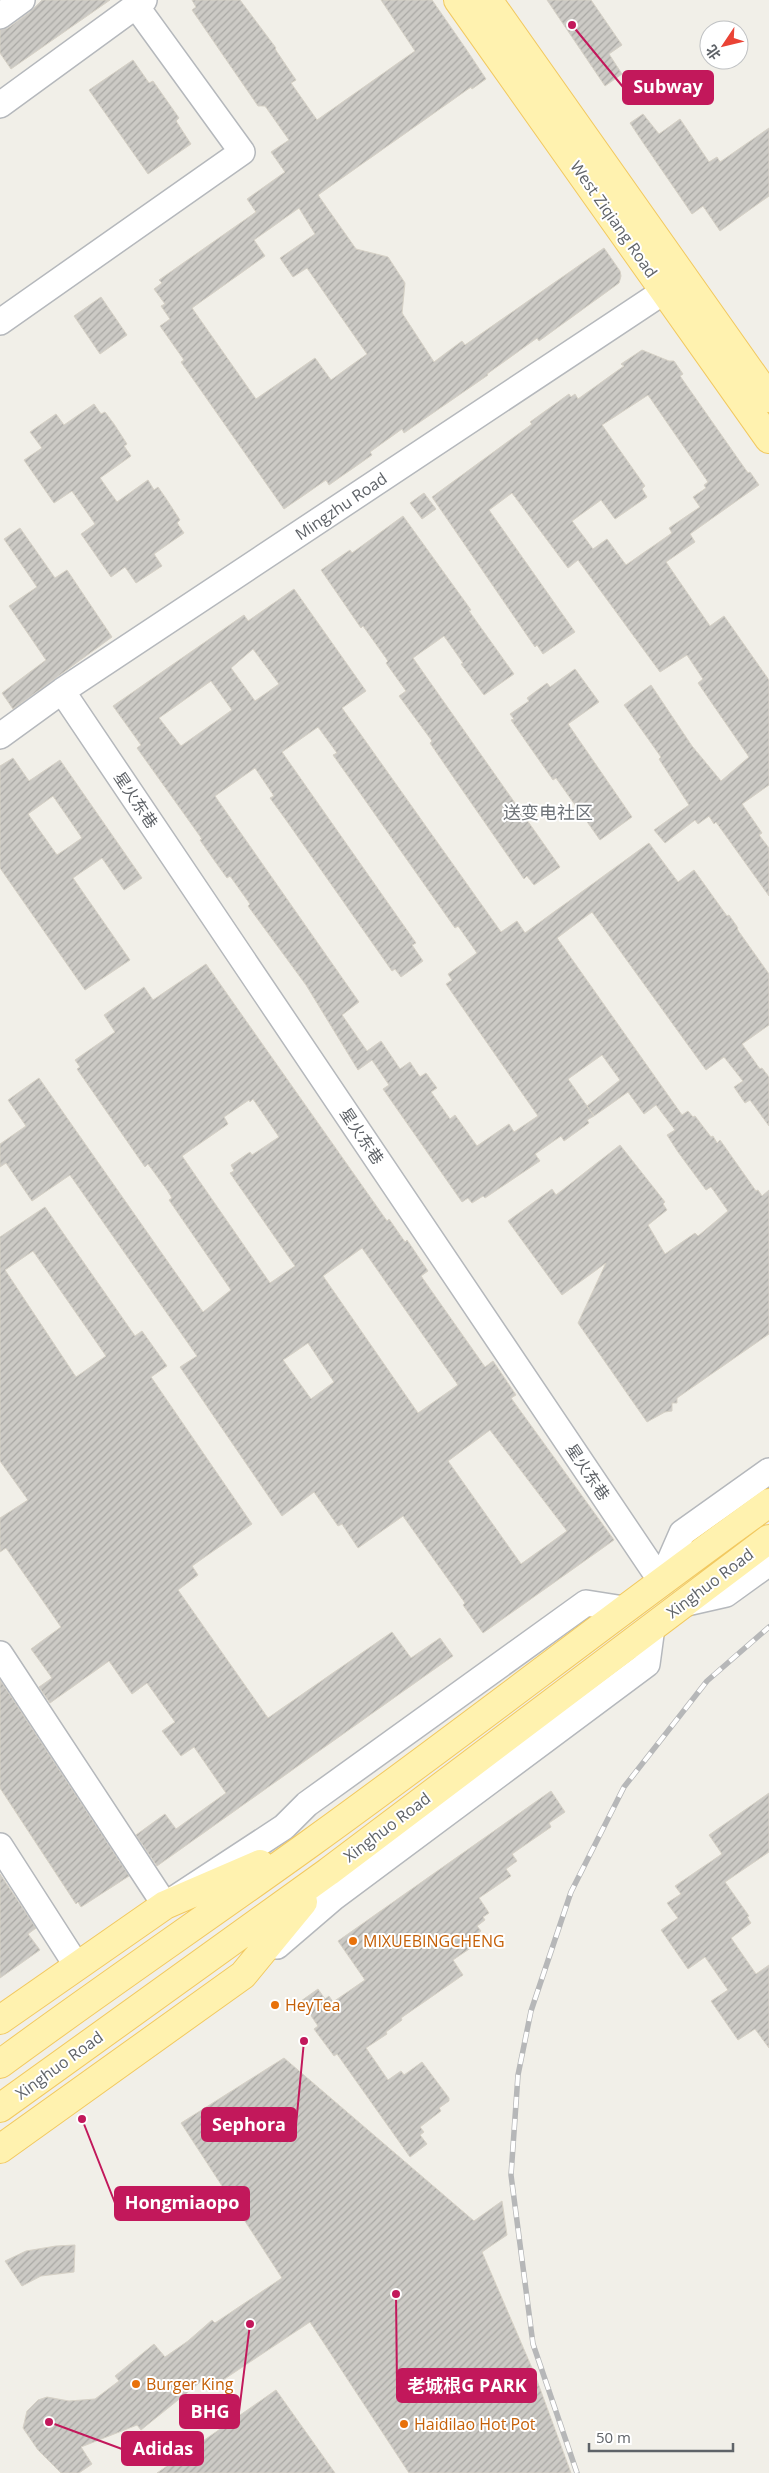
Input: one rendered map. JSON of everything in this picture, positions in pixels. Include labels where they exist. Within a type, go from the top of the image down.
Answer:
[{"type":"main road","name":"West Ziqiang Road","points":[[458,0],[675,284],[769,398]]},
{"type":"main road","name":"West Ziqiang Road","points":[[488,0],[675,284],[769,439]]},
{"type":"main road","name":"Xinghuo Road","points":[[0,2064],[109,1984],[312,1842],[661,1581],[769,1503]]},
{"type":"main road","name":"Xinghuo Road","points":[[0,2108],[328,1872],[769,1539]]},
{"type":"main road","points":[[0,2020],[165,1905],[312,1842]]},
{"type":"main road","points":[[0,2149],[243,1975],[328,1872]]},
{"type":"street","points":[[0,16],[22,0]]},
{"type":"street","points":[[0,105],[140,3],[242,152],[0,322]]},
{"type":"street","name":"Mingzhu Road","points":[[0,736],[62,691],[675,284]]},
{"type":"street","name":"星火东巷","points":[[62,691],[661,1581]]},
{"type":"street","points":[[661,1581],[682,1533],[769,1471]]},
{"type":"street","points":[[682,1604],[726,1594],[769,1563]]},
{"type":"street","points":[[0,1654],[165,1905],[284,1827],[308,1804],[586,1603],[624,1609]]},
{"type":"street","points":[[243,1975],[333,1898],[647,1664],[652,1627]]},
{"type":"street","points":[[0,1846],[77,1966]]},
{"type":"building","points":[[42,0],[110,0],[11,69],[0,53],[0,30],[8,28],[30,12]]},
{"type":"building","points":[[192,0],[240,0],[276,48],[296,80],[291,83],[317,120],[415,51],[381,0],[432,0],[466,49],[486,79],[472,89],[471,87],[318,195],[356,249],[388,257],[405,283],[402,313],[434,362],[462,341],[465,345],[604,248],[620,271],[621,276],[619,283],[539,341],[537,338],[488,375],[404,433],[402,429],[370,452],[372,455],[329,485],[326,480],[284,509],[181,362],[184,360],[160,326],[170,319],[161,306],[165,304],[154,289],[162,283],[159,280],[256,212],[247,199],[285,172],[271,152],[289,140],[265,106],[258,106],[192,10],[196,7]],"holes":[[[299,208],[315,234],[280,258],[293,277],[307,268],[367,354],[331,380],[315,358],[256,399],[192,308],[265,256],[254,240]]]},
{"type":"building","points":[[547,0],[591,0],[622,45],[609,54],[622,74],[605,86]]},
{"type":"building","points":[[133,60],[149,83],[153,81],[179,118],[176,121],[191,144],[148,174],[89,90]]},
{"type":"building","points":[[643,114],[659,134],[680,119],[709,162],[717,157],[720,162],[769,128],[769,196],[720,231],[703,206],[692,214],[630,123]]},
{"type":"building","points":[[101,297],[127,335],[100,354],[74,316]]},
{"type":"building","points":[[642,350],[669,361],[674,361],[683,374],[680,376],[748,473],[750,472],[759,485],[690,534],[695,542],[666,562],[710,626],[724,616],[769,680],[769,785],[742,804],[762,833],[759,835],[769,848],[769,896],[716,822],[714,824],[709,816],[698,824],[695,820],[665,843],[654,830],[689,805],[659,759],[661,757],[624,705],[651,685],[692,746],[721,781],[749,757],[698,683],[703,679],[687,655],[660,672],[578,560],[568,568],[512,493],[489,510],[575,632],[543,654],[537,645],[535,647],[432,497],[532,424],[530,422],[569,394],[571,397],[575,394],[578,399],[624,366],[621,364]],"holes":[[[648,395],[708,482],[704,485],[706,488],[693,497],[700,507],[669,528],[672,533],[626,565],[607,539],[593,549],[572,521],[601,500],[615,519],[647,497],[642,489],[645,486],[602,425]]]},
{"type":"building","points":[[94,404],[101,414],[105,412],[114,424],[127,444],[124,446],[131,456],[100,478],[117,502],[148,480],[154,490],[158,487],[167,500],[180,520],[177,523],[184,533],[154,554],[162,566],[136,583],[125,567],[111,577],[81,534],[95,524],[72,491],[54,503],[24,460],[42,448],[30,432],[56,414],[64,425]]},
{"type":"building","points":[[424,493],[436,509],[422,519],[410,503]]},
{"type":"building","points":[[403,516],[471,610],[469,611],[514,674],[484,695],[461,664],[463,663],[444,636],[413,658],[560,867],[534,885],[527,876],[524,879],[430,743],[432,741],[399,696],[406,691],[386,663],[388,661],[363,626],[361,628],[321,570],[350,550],[352,553]]},
{"type":"building","points":[[20,528],[55,578],[67,570],[112,637],[13,709],[2,693],[46,660],[9,606],[37,587],[4,539]]},
{"type":"building","points":[[294,589],[366,691],[342,708],[501,932],[517,921],[525,933],[649,843],[678,882],[694,870],[727,916],[729,915],[769,974],[769,1025],[742,1044],[760,1069],[762,1068],[769,1077],[769,1126],[750,1100],[745,1103],[734,1087],[743,1081],[724,1057],[706,1070],[592,912],[557,938],[682,1115],[688,1111],[693,1117],[695,1116],[717,1143],[720,1140],[756,1191],[758,1190],[762,1196],[769,1190],[769,1334],[677,1398],[677,1403],[672,1403],[672,1411],[665,1412],[647,1422],[578,1323],[606,1263],[562,1295],[508,1221],[552,1189],[556,1195],[620,1145],[665,1202],[663,1204],[667,1210],[648,1225],[665,1254],[695,1233],[698,1236],[728,1211],[711,1187],[706,1190],[678,1152],[667,1135],[675,1130],[656,1105],[644,1114],[628,1092],[594,1116],[587,1120],[589,1123],[564,1141],[561,1136],[535,1154],[540,1161],[485,1198],[483,1196],[472,1203],[468,1198],[462,1202],[383,1089],[389,1085],[372,1060],[358,1070],[306,985],[248,906],[250,904],[230,876],[227,878],[200,840],[202,839],[137,748],[141,745],[113,706],[244,615],[248,621]],"holes":[[[253,649],[279,684],[255,701],[231,668]],[[211,681],[232,710],[181,746],[159,718]],[[318,727],[337,753],[333,755],[455,928],[458,926],[477,953],[448,974],[452,980],[446,984],[538,1116],[514,1132],[509,1124],[477,1146],[455,1115],[450,1119],[431,1092],[437,1088],[426,1073],[420,1077],[410,1062],[400,1069],[381,1041],[367,1051],[342,1015],[359,1002],[215,796],[255,768],[274,796],[270,798],[392,971],[395,969],[401,977],[423,961],[412,945],[416,943],[282,752]],[[602,1055],[620,1080],[587,1106],[594,1116],[568,1079]]]},
{"type":"building","points":[[575,669],[599,702],[568,724],[632,817],[600,840],[556,778],[553,780],[511,720],[514,719],[510,714],[529,701],[527,698],[547,683],[550,687]]},
{"type":"building","points":[[13,758],[29,781],[60,760],[142,878],[124,890],[102,858],[73,878],[130,960],[85,990],[0,868],[0,766]],"holes":[[[53,796],[82,838],[57,855],[28,814]]]},
{"type":"building","points":[[206,964],[387,1221],[389,1219],[405,1242],[407,1240],[428,1271],[421,1276],[485,1367],[493,1361],[516,1395],[511,1398],[614,1540],[483,1633],[463,1605],[465,1603],[403,1516],[358,1548],[342,1524],[338,1526],[314,1492],[282,1516],[180,1367],[197,1356],[70,1175],[32,1201],[6,1163],[0,1167],[0,1144],[26,1126],[8,1100],[39,1078],[203,1312],[231,1290],[169,1200],[172,1198],[167,1190],[148,1164],[145,1167],[77,1069],[80,1067],[75,1060],[115,1032],[104,1015],[144,987],[153,1000]],"holes":[[[253,1099],[279,1137],[252,1155],[250,1152],[231,1165],[234,1171],[230,1173],[295,1266],[270,1283],[182,1156],[228,1124],[224,1117],[249,1100],[250,1102]],[[362,1248],[458,1385],[418,1413],[323,1276]],[[308,1343],[334,1382],[311,1399],[283,1360]],[[490,1430],[567,1531],[521,1564],[448,1461]]]},
{"type":"building","points":[[45,1207],[135,1336],[142,1331],[167,1366],[151,1377],[252,1524],[192,1566],[198,1575],[178,1590],[268,1718],[392,1632],[411,1658],[440,1638],[453,1656],[157,1866],[136,1835],[165,1814],[176,1829],[226,1793],[194,1747],[181,1756],[162,1731],[175,1722],[147,1683],[132,1694],[109,1661],[50,1703],[39,1687],[52,1678],[31,1649],[61,1627],[6,1548],[0,1552],[0,1518],[28,1500],[0,1461],[0,1237]],"holes":[[[33,1251],[106,1356],[76,1377],[5,1270]]]},
{"type":"building","points":[[0,1680],[129,1876],[81,1907],[78,1902],[76,1904],[0,1788]]},
{"type":"building","points":[[551,1791],[565,1812],[549,1823],[551,1827],[512,1854],[517,1861],[506,1869],[511,1876],[479,1898],[489,1913],[483,1917],[485,1920],[477,1926],[481,1931],[475,1935],[478,1943],[453,1960],[463,1975],[401,2018],[402,2020],[386,2032],[387,2034],[366,2048],[388,2080],[401,2071],[404,2075],[422,2062],[449,2098],[449,2101],[439,2108],[441,2111],[420,2127],[424,2132],[420,2135],[427,2144],[410,2157],[337,2054],[334,2056],[314,2029],[318,2026],[301,2001],[318,1989],[325,1999],[329,1996],[333,2002],[365,1980],[338,1941]]},
{"type":"building","points":[[769,1793],[769,1852],[725,1882],[749,1916],[747,1917],[751,1923],[731,1938],[756,1974],[769,1965],[769,2048],[755,2029],[738,2040],[711,2001],[728,1990],[705,1957],[688,1969],[661,1930],[678,1918],[667,1903],[681,1894],[675,1886],[722,1854],[709,1835]]},
{"type":"building","points":[[0,1874],[36,1928],[28,1934],[40,1950],[0,1978]]},
{"type":"building","points":[[284,2058],[474,2221],[502,2201],[507,2235],[482,2252],[535,2375],[571,2473],[409,2473],[310,2322],[211,2388],[204,2379],[141,2430],[137,2425],[81,2447],[92,2464],[79,2473],[61,2473],[38,2450],[23,2428],[27,2411],[38,2400],[47,2397],[69,2401],[95,2399],[119,2381],[115,2376],[154,2344],[165,2357],[188,2341],[212,2320],[215,2323],[282,2278],[181,2123]]},
{"type":"building","points":[[75,2245],[74,2272],[41,2276],[22,2286],[5,2261],[26,2251]]},
{"type":"building","points":[[276,2390],[335,2473],[157,2473]]},
{"type":"railway","points":[[577,2473],[533,2344],[511,2175],[518,2075],[531,2011],[571,1892],[624,1787],[707,1681],[769,1627]]},
{"type":"place","name":"Subway","points":[[572,25]]},
{"type":"place","name":"MIXUEBINGCHENG","points":[[353,1941]]},
{"type":"place","name":"HeyTea","points":[[275,2005]]},
{"type":"place","name":"Sephora","points":[[304,2041]]},
{"type":"place","name":"Hongmiaopo","points":[[82,2119]]},
{"type":"place","name":"老城根G PARK","points":[[396,2294]]},
{"type":"place","name":"BHG","points":[[250,2324]]},
{"type":"place","name":"Burger King","points":[[136,2384]]},
{"type":"place","name":"Adidas","points":[[49,2422]]},
{"type":"place","name":"Haidilao Hot Pot","points":[[404,2424]]},
{"type":"district","name":"送变电社区","points":[[548,813]]}]
